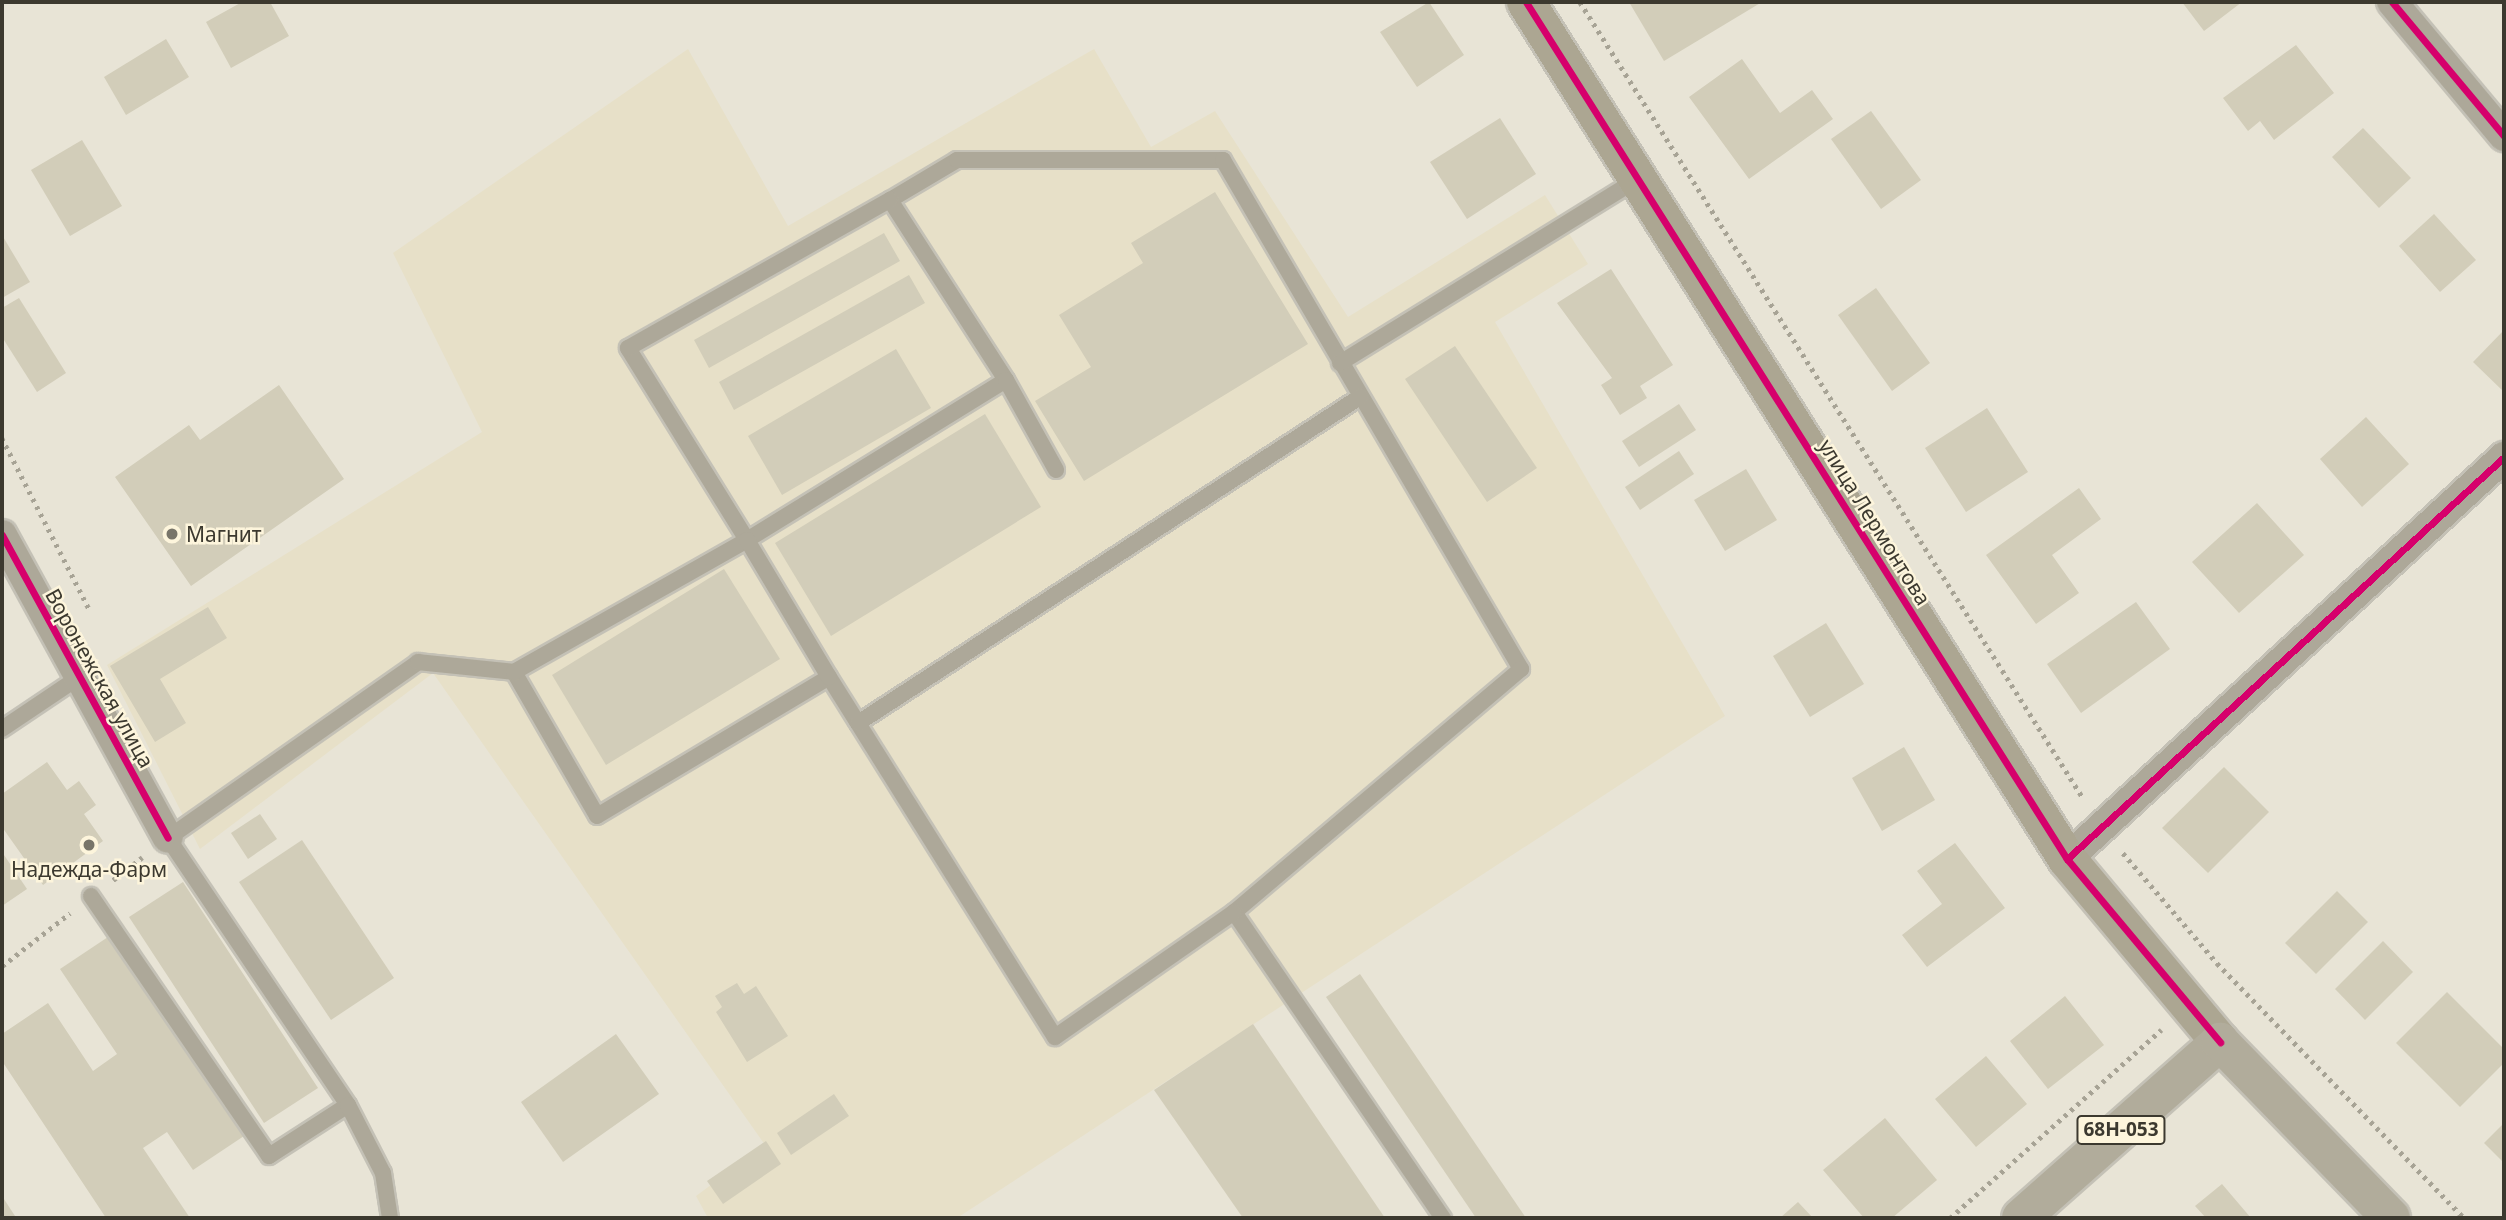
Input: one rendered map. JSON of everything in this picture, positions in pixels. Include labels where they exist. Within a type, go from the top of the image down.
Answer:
[{"type":"main road","name":"68Н-053","points":[[2021,1218],[2220,1042]]},
{"type":"main road","name":"улица Лермонтова","points":[[2220,1042],[2391,1218]]},
{"type":"street","name":"улица Лермонтова","points":[[1526,2],[2067,859],[2220,1042]]},
{"type":"street","points":[[2392,2],[2504,135]]},
{"type":"street","points":[[2067,859],[2504,457]]},
{"type":"street","name":"Воронежская улица","points":[[2,535],[168,838]]},
{"type":"lane","points":[[957,160],[1223,160],[1521,669],[1234,912],[1055,1037],[628,348],[890,200],[957,160]]},
{"type":"lane","points":[[1340,363],[1638,179]]},
{"type":"lane","points":[[890,200],[1006,380],[1056,470]]},
{"type":"lane","points":[[390,1218],[383,1173],[348,1105],[168,838],[418,662],[514,672],[747,540],[1006,380]]},
{"type":"lane","points":[[858,723],[1360,397]]},
{"type":"lane","points":[[514,672],[597,816],[830,677]]},
{"type":"lane","points":[[2,729],[79,677]]},
{"type":"lane","points":[[91,896],[270,1156],[348,1105]]},
{"type":"lane","points":[[1234,912],[1443,1218]]},
{"type":"path","points":[[1580,2],[2100,827],[2217,962],[2464,1218]]},
{"type":"path","points":[[2,438],[90,611]]},
{"type":"path","points":[[1950,1218],[2189,1004]]},
{"type":"shaded area","points":[[688,49],[788,226],[1094,49],[1151,147],[1215,111],[1348,317],[1545,195],[1588,264],[1495,322],[1725,716],[957,1218],[708,1218],[696,1196],[765,1145],[433,673],[200,849],[107,665],[482,432],[393,253]]},
{"type":"building","points":[[242,2],[270,2],[289,36],[231,68],[206,22]]},
{"type":"building","points":[[1429,2],[1464,55],[1417,87],[1380,32]]},
{"type":"building","points":[[1629,2],[1762,2],[1664,61]]},
{"type":"building","points":[[2182,2],[2242,2],[2204,31]]},
{"type":"building","points":[[166,39],[189,77],[126,115],[104,77]]},
{"type":"building","points":[[2296,45],[2334,93],[2274,140],[2260,121],[2248,131],[2223,98]]},
{"type":"building","points":[[1742,59],[1780,113],[1812,90],[1833,119],[1749,179],[1689,97]]},
{"type":"building","points":[[1871,111],[1921,180],[1881,209],[1831,139]]},
{"type":"building","points":[[1500,118],[1536,174],[1467,219],[1430,162]]},
{"type":"building","points":[[2363,128],[2411,178],[2379,208],[2332,157]]},
{"type":"building","points":[[82,140],[122,206],[70,236],[31,170]]},
{"type":"building","points":[[1215,192],[1308,344],[1084,481],[1035,401],[1091,367],[1059,315],[1143,263],[1131,243]]},
{"type":"building","points":[[2434,214],[2476,260],[2440,292],[2399,246]]},
{"type":"building","points":[[884,233],[900,261],[709,368],[694,340]]},
{"type":"building","points":[[2,235],[30,282],[2,298]]},
{"type":"building","points":[[1611,269],[1673,365],[1640,386],[1647,398],[1620,415],[1601,385],[1612,378],[1557,303]]},
{"type":"building","points":[[909,275],[925,303],[734,410],[719,382]]},
{"type":"building","points":[[1876,288],[1930,363],[1892,391],[1838,315]]},
{"type":"building","points":[[19,298],[66,373],[37,392],[2,337],[2,308]]},
{"type":"building","points":[[2504,330],[2504,392],[2473,362]]},
{"type":"building","points":[[1455,346],[1537,468],[1487,502],[1405,379]]},
{"type":"building","points":[[896,349],[931,408],[782,495],[748,436]]},
{"type":"building","points":[[279,385],[344,479],[191,586],[115,477],[189,425],[200,440]]},
{"type":"building","points":[[1679,404],[1696,430],[1639,467],[1622,441]]},
{"type":"building","points":[[1987,408],[2028,472],[1966,512],[1925,448]]},
{"type":"building","points":[[985,414],[1041,507],[831,636],[775,543]]},
{"type":"building","points":[[2366,417],[2409,464],[2362,507],[2320,459]]},
{"type":"building","points":[[1679,451],[1694,474],[1640,510],[1625,487]]},
{"type":"building","points":[[1746,469],[1777,520],[1725,551],[1694,500]]},
{"type":"building","points":[[2079,488],[2101,519],[2052,555],[2079,593],[2036,624],[1986,555]]},
{"type":"building","points":[[2257,503],[2304,555],[2239,613],[2192,562]]},
{"type":"building","points":[[724,569],[780,659],[606,765],[552,675]]},
{"type":"building","points":[[2136,602],[2170,649],[2081,713],[2047,664]]},
{"type":"building","points":[[208,607],[227,638],[160,679],[186,723],[155,742],[110,666]]},
{"type":"building","points":[[1826,623],[1864,684],[1810,717],[1773,656]]},
{"type":"building","points":[[1904,747],[1935,800],[1882,831],[1852,778]]},
{"type":"building","points":[[47,762],[67,790],[79,781],[96,805],[84,814],[103,841],[43,885],[2,827],[2,794]]},
{"type":"building","points":[[2224,767],[2269,812],[2208,873],[2162,828]]},
{"type":"building","points":[[260,814],[277,839],[248,859],[231,833]]},
{"type":"building","points":[[302,840],[394,978],[331,1020],[239,882]]},
{"type":"building","points":[[1955,843],[2005,908],[1927,967],[1902,935],[1942,904],[1917,871]]},
{"type":"building","points":[[2,852],[27,889],[2,906]]},
{"type":"building","points":[[183,882],[318,1088],[264,1123],[129,917]]},
{"type":"building","points":[[2337,891],[2368,922],[2316,974],[2285,943]]},
{"type":"building","points":[[111,935],[244,1136],[193,1170],[167,1132],[143,1148],[190,1218],[106,1218],[2,1061],[2,1034],[48,1003],[93,1071],[117,1054],[60,969]]},
{"type":"building","points":[[2383,941],[2413,972],[2365,1020],[2335,989]]},
{"type":"building","points":[[1360,974],[1526,1218],[1476,1218],[1326,997]]},
{"type":"building","points":[[737,983],[744,994],[756,986],[788,1036],[747,1062],[716,1012],[722,1007],[715,996]]},
{"type":"building","points":[[2447,992],[2504,1049],[2504,1063],[2460,1107],[2396,1043]]},
{"type":"building","points":[[2065,996],[2104,1045],[2048,1089],[2010,1041]]},
{"type":"building","points":[[1253,1024],[1385,1218],[1243,1218],[1154,1090]]},
{"type":"building","points":[[616,1034],[659,1094],[563,1162],[521,1102]]},
{"type":"building","points":[[1986,1056],[2027,1104],[1976,1147],[1935,1099]]},
{"type":"building","points":[[834,1094],[849,1116],[791,1155],[777,1133]]},
{"type":"building","points":[[1885,1118],[1937,1180],[1892,1218],[1864,1218],[1823,1170]]},
{"type":"building","points":[[2504,1123],[2504,1163],[2484,1143]]},
{"type":"building","points":[[766,1141],[781,1164],[723,1204],[707,1181]]},
{"type":"building","points":[[2222,1184],[2251,1218],[2206,1218],[2195,1206]]},
{"type":"building","points":[[2,1196],[15,1216],[2,1218]]},
{"type":"building","points":[[1798,1202],[1813,1218],[1780,1218]]},
{"type":"cycle path","points":[[1526,2],[2067,859],[2220,1042]]},
{"type":"cycle path","points":[[2392,2],[2504,136]]},
{"type":"cycle path","points":[[2067,859],[2504,457]]},
{"type":"cycle path","points":[[2,535],[168,838]]},
{"type":"place","name":"Магнит","points":[[172,534]]},
{"type":"place","name":"Надежда-Фарм","points":[[89,845]]}]
